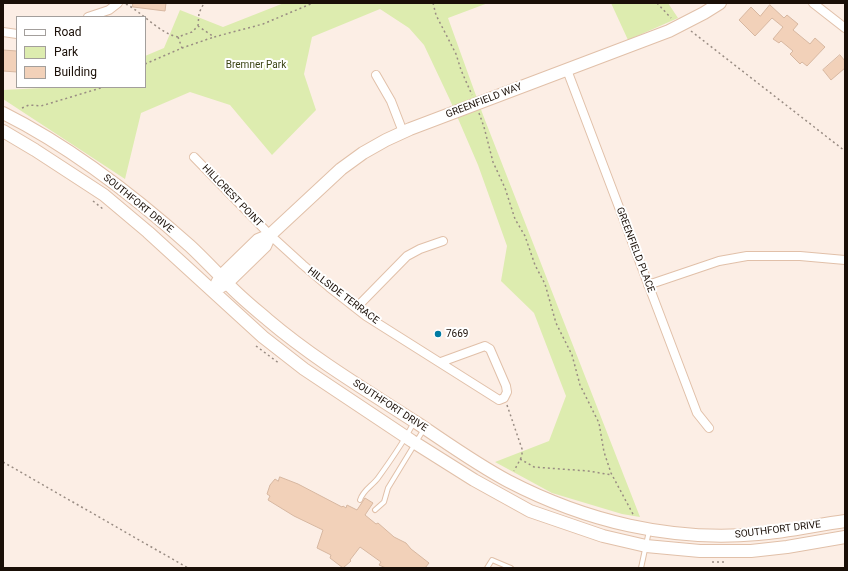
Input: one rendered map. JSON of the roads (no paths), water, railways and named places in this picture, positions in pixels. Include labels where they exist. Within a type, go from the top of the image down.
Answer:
[{"type":"main road","name":"GREENFIELD WAY","points":[[212,291],[224,280],[258,240],[270,235],[341,169],[363,153],[403,132],[567,70],[680,25],[720,3]]},
{"type":"main road","name":"SOUTHFORT DRIVE","points":[[3,113],[53,140],[112,181],[190,247],[269,321],[310,352],[338,372],[507,481],[573,510],[608,521],[650,531],[700,535],[758,534],[845,521]]},
{"type":"main road","name":"SOUTHFORT DRIVE","points":[[3,131],[104,195],[148,232],[263,337],[304,369],[474,480],[530,511],[603,536],[646,546],[700,551],[751,551],[845,538]]},
{"type":"street","points":[[91,16],[109,10],[118,3]]},
{"type":"street","points":[[813,3],[845,28]]},
{"type":"street","points":[[3,32],[16,34]]},
{"type":"street","name":"GREENFIELD PLACE","points":[[567,70],[698,413],[709,428]]},
{"type":"street","points":[[376,75],[391,101],[403,132]]},
{"type":"street","name":"HILLCREST POINT","points":[[194,157],[270,235]]},
{"type":"street","name":"HILLSIDE TERRACE","points":[[270,235],[303,266],[366,316],[499,400],[504,398],[507,392],[506,386],[490,349],[485,346],[441,362]]},
{"type":"street","points":[[356,308],[408,256],[420,248],[443,241]]},
{"type":"street","points":[[648,285],[719,261],[747,256],[800,256],[845,260]]},
{"type":"lane","points":[[375,510],[384,502],[388,488],[419,425]]},
{"type":"lane","points":[[360,500],[364,492],[411,440],[419,425]]},
{"type":"lane","points":[[642,568],[650,531]]},
{"type":"lane","points":[[488,568],[492,560],[511,568]]},
{"type":"place","name":"7669","points":[[438,334]]},
{"type":"park label","name":"Bremner Park","points":[[256,65]]}]
